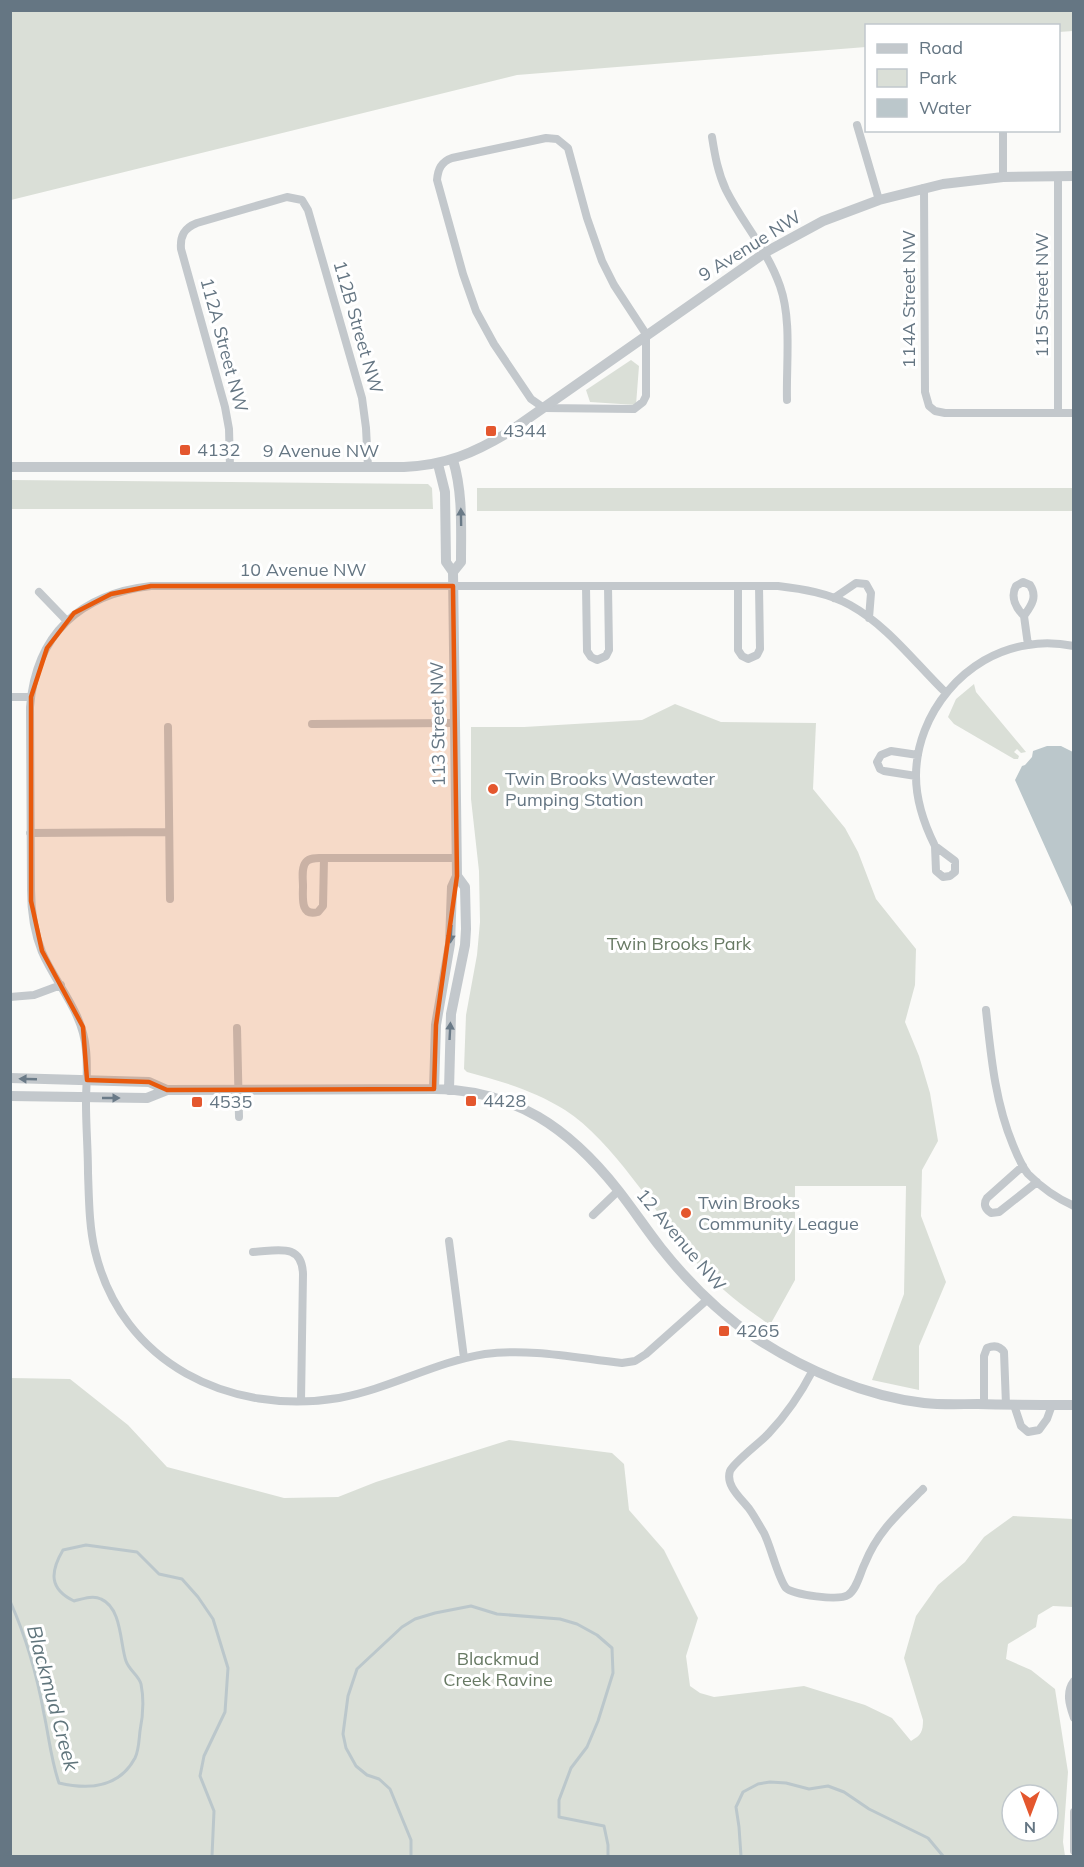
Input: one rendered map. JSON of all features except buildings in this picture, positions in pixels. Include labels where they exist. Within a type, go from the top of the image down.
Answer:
[{"type":"street","points":[[857,125],[879,200]]},
{"type":"street","points":[[1003,132],[1003,177]]},
{"type":"street","points":[[712,137],[715,158],[726,189],[766,252],[779,283],[786,309],[787,400]]},
{"type":"street","points":[[546,138],[561,141],[568,148],[587,218],[602,261],[614,285],[646,334],[646,396],[639,406],[627,409],[544,408],[531,399],[494,344],[476,311],[463,274],[437,180],[440,167],[452,158],[546,138]]},
{"type":"street","name":"115 Street NW","points":[[1058,176],[1059,413]]},
{"type":"street","name":"9 Avenue NW","points":[[10,467],[416,467],[453,460],[494,441],[766,252],[823,221],[879,200],[963,181],[1003,177],[1074,176]]},
{"type":"street","name":"114A Street NW","points":[[924,188],[925,392],[930,408],[945,413],[1059,413]]},
{"type":"street","name":"112A Street NW","points":[[230,467],[229,429],[225,407],[181,249],[183,233],[197,223],[282,197],[302,200]]},
{"type":"street","name":"112B Street NW","points":[[302,200],[308,210],[362,398],[368,467]]},
{"type":"street","points":[[1059,413],[1074,413]]},
{"type":"street","name":"113 Street NW","points":[[453,460],[460,494],[461,562],[453,572]]},
{"type":"street","name":"113 Street NW","points":[[434,1089],[436,1025],[450,944],[452,887],[457,876],[453,572],[446,562],[445,492],[438,464]]},
{"type":"street","points":[[834,598],[856,583],[866,584],[870,590],[869,618]]},
{"type":"street","name":"10 Avenue NW","points":[[66,620],[83,607],[111,594],[151,586],[759,586],[792,588],[834,598],[850,605],[884,630],[946,693]]},
{"type":"street","points":[[586,586],[587,651],[597,660],[606,656],[609,650],[608,586]]},
{"type":"street","points":[[738,586],[738,650],[748,659],[757,655],[760,648],[759,586]]},
{"type":"street","points":[[39,591],[66,620],[41,661],[31,697],[30,832],[31,901],[34,927],[42,951],[75,1009],[86,1049],[92,1236],[104,1279],[123,1314],[150,1347],[179,1371],[211,1387],[243,1397],[301,1401],[339,1398],[464,1358],[495,1353],[525,1352],[628,1362],[646,1354],[708,1299]]},
{"type":"street","points":[[1024,616],[1028,645]]},
{"type":"street","points":[[935,846],[922,816],[916,776],[920,745],[928,722],[946,693],[978,664],[994,655],[1028,645],[1046,643],[1074,645]]},
{"type":"street","points":[[10,696],[31,697]]},
{"type":"street","points":[[312,724],[454,723]]},
{"type":"street","points":[[168,727],[170,898]]},
{"type":"street","points":[[916,776],[884,771],[880,769],[877,762],[886,752],[918,754]]},
{"type":"street","points":[[30,832],[169,832]]},
{"type":"street","points":[[324,858],[323,906],[318,912],[310,914],[303,904],[303,868],[311,859],[324,858],[456,858]]},
{"type":"street","name":"113 Street NW","points":[[449,1090],[451,1014],[466,929],[465,887],[457,876]]},
{"type":"street","points":[[10,997],[34,995],[61,985]]},
{"type":"street","points":[[986,1010],[993,1074],[1008,1134],[1023,1166],[1037,1182],[1074,1206]]},
{"type":"street","points":[[237,1028],[238,1117]]},
{"type":"street","name":"12 Avenue NW","points":[[10,1078],[149,1082],[166,1090]]},
{"type":"street","name":"12 Avenue NW","points":[[10,1096],[147,1098],[166,1090],[434,1089],[480,1094],[518,1106],[565,1134],[590,1158],[661,1248],[708,1299],[756,1338],[813,1370],[875,1394],[925,1403],[1074,1405]]},
{"type":"street","points":[[1023,1166],[987,1198],[986,1209],[991,1213],[999,1212],[1037,1182]]},
{"type":"street","name":"12 Avenue NW","points":[[593,1215],[618,1191]]},
{"type":"street","points":[[449,1241],[464,1358]]},
{"type":"street","points":[[253,1252],[290,1251],[302,1260],[301,1401]]},
{"type":"street","points":[[984,1404],[984,1356],[987,1348],[994,1346],[1000,1347],[1004,1352],[1010,1405],[1021,1426],[1028,1432],[1039,1431],[1052,1405]]},
{"type":"street","points":[[813,1370],[782,1419],[733,1467],[729,1478],[733,1489],[766,1537],[785,1586],[794,1593],[801,1594],[837,1598],[849,1594],[882,1530],[923,1489]]},
{"type":"street","points":[[1072,1683],[1068,1695],[1074,1718]]},
{"type":"street","points":[[1074,1812],[1072,1827],[1074,1851]]},
{"type":"highlighted area","points":[[151,586],[453,586],[457,876],[436,1025],[434,1089],[167,1090],[149,1082],[87,1080],[83,1027],[42,951],[31,901],[31,697],[47,648],[74,613],[111,594]]},
{"type":"green space","points":[[1073,10],[1073,31],[1060,32],[1060,24],[865,24],[865,47],[517,75],[11,200],[11,11]]},
{"type":"green space","points":[[631,360],[639,366],[636,405],[590,402],[586,390]]},
{"type":"green space","points":[[11,480],[428,484],[432,488],[433,509],[11,509]]},
{"type":"green space","points":[[477,488],[1073,488],[1074,511],[477,511]]},
{"type":"green space","points":[[974,684],[976,692],[1026,752],[1021,753],[1017,749],[1014,752],[1019,756],[1018,759],[1014,759],[954,724],[948,717],[956,699]]},
{"type":"green space","name":"Twin Brooks Park","points":[[675,704],[721,722],[816,723],[813,789],[845,828],[858,852],[876,899],[916,949],[915,985],[905,1022],[919,1056],[930,1093],[938,1141],[922,1170],[921,1216],[946,1282],[919,1346],[919,1390],[872,1380],[904,1294],[906,1186],[795,1186],[795,1280],[770,1325],[728,1294],[709,1276],[616,1158],[583,1123],[542,1097],[467,1072],[464,1069],[466,1015],[477,955],[480,922],[479,871],[471,799],[471,727],[524,727],[642,720]]},
{"type":"green space","name":"Blackmud Creek Ravine","points":[[11,1378],[70,1379],[128,1425],[167,1467],[284,1498],[338,1497],[376,1482],[509,1440],[612,1453],[624,1464],[629,1510],[664,1550],[698,1618],[686,1656],[690,1686],[700,1693],[714,1697],[804,1686],[865,1705],[892,1718],[911,1741],[921,1733],[923,1720],[904,1658],[916,1616],[938,1585],[965,1562],[984,1537],[1013,1516],[1073,1519],[1073,1607],[1053,1606],[1038,1615],[1036,1627],[1008,1644],[1006,1659],[1031,1670],[1055,1689],[1068,1772],[1063,1842],[1065,1856],[11,1856]]},
{"type":"water","points":[[1047,746],[1061,746],[1073,752],[1073,909],[1015,780],[1022,766],[1032,757],[1033,751]]},
{"type":"waterway","name":"Blackmud Creek","points":[[10,1601],[26,1642],[34,1671],[59,1783],[92,1786],[121,1776],[135,1758],[142,1719],[142,1690],[140,1681],[126,1661],[117,1618],[113,1610],[108,1604],[95,1597],[74,1601],[60,1591],[56,1585],[54,1573],[63,1550],[86,1545],[137,1552],[159,1574],[182,1579],[198,1597],[213,1619],[228,1668],[225,1712],[204,1756],[200,1776],[214,1811],[212,1856]]},
{"type":"waterway","name":"Blackmud Creek","points":[[411,1856],[411,1840],[390,1789],[379,1779],[367,1775],[356,1766],[346,1748],[343,1734],[348,1696],[357,1669],[402,1627],[415,1619],[471,1606],[497,1614],[560,1619],[577,1624],[597,1635],[612,1648],[613,1673],[598,1721],[587,1747],[571,1768],[559,1800],[559,1817],[604,1826],[608,1856]]},
{"type":"waterway","name":"Blackmud Creek","points":[[741,1856],[736,1807],[743,1792],[758,1784],[770,1782],[786,1783],[809,1789],[828,1786],[844,1792],[869,1809],[928,1838],[943,1856]]},
{"type":"place","name":"4344","points":[[491,431]]},
{"type":"place","name":"4132","points":[[185,450]]},
{"type":"place","name":"Twin Brooks Wastewater Pumping Station","points":[[493,789]]},
{"type":"place","name":"4428","points":[[471,1101]]},
{"type":"place","name":"4535","points":[[197,1102]]},
{"type":"place","name":"Twin Brooks Community League","points":[[686,1213]]},
{"type":"place","name":"4265","points":[[724,1331]]}]
